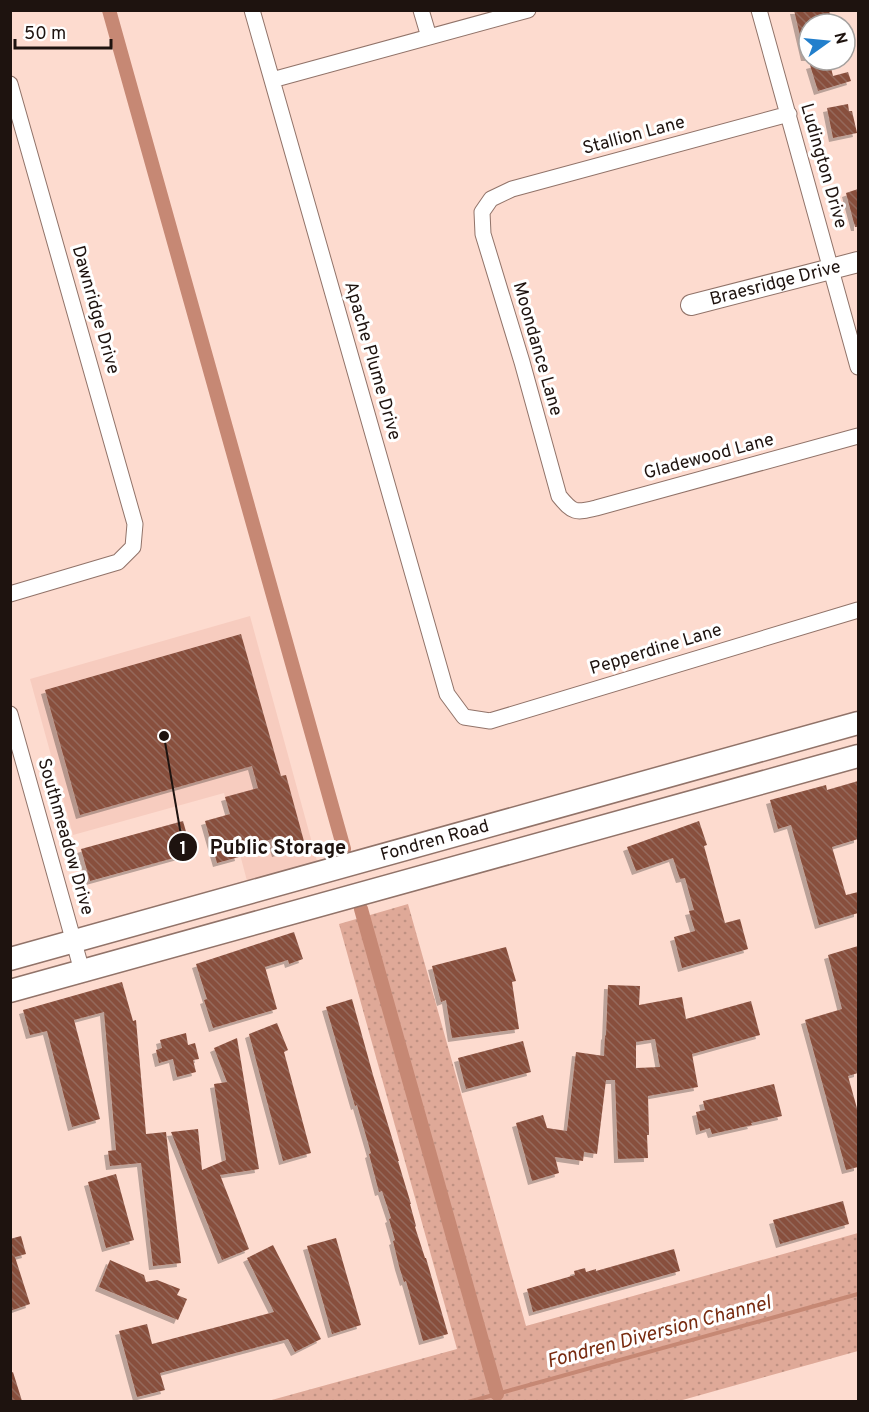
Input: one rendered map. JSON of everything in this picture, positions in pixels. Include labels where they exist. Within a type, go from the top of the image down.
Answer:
[{"type":"main road","name":"Fondren Road","points":[[10,959],[858,723]]},
{"type":"main road","name":"Fondren Road","points":[[10,991],[858,756]]},
{"type":"main road","points":[[724,761],[733,791]]},
{"type":"main road","points":[[508,820],[516,850]]},
{"type":"main road","points":[[294,880],[303,910]]},
{"type":"street","name":"Apache Plume Drive","points":[[252,10],[447,694],[464,717]]},
{"type":"street","points":[[421,10],[429,37]]},
{"type":"street","points":[[272,80],[528,10]]},
{"type":"street","name":"Ludington Drive","points":[[759,10],[858,367]]},
{"type":"street","name":"Dawnridge Drive","points":[[10,84],[135,524],[133,548],[118,562],[10,594]]},
{"type":"street","name":"Stallion Lane","points":[[491,199],[512,189],[789,114]]},
{"type":"street","name":"Moondance Lane","points":[[491,199],[482,212],[483,234],[559,496],[569,508]]},
{"type":"street","name":"Braesridge Drive","points":[[691,305],[858,262]]},
{"type":"street","name":"Gladewood Lane","points":[[569,508],[580,512],[858,436]]},
{"type":"street","name":"Pepperdine Lane","points":[[464,717],[490,721],[858,610]]},
{"type":"street","name":"Southmeadow Drive","points":[[10,714],[82,971]]},
{"type":"shaded area","points":[[250,616],[317,861],[247,881],[224,793],[73,835],[30,679]]},
{"type":"shaded area","points":[[408,904],[526,1326],[858,1233],[858,1351],[679,1401],[268,1401],[457,1349],[339,924]]},
{"type":"building","points":[[794,10],[829,10],[829,12],[797,12],[797,23]]},
{"type":"building","points":[[812,72],[832,72],[833,76],[848,72],[851,81],[818,91]]},
{"type":"building","points":[[848,104],[857,133],[833,138],[827,108]]},
{"type":"building","points":[[858,189],[858,227],[855,227],[846,193]]},
{"type":"building","points":[[241,634],[281,776],[286,775],[305,845],[276,853],[272,839],[237,849],[239,857],[217,863],[205,821],[230,814],[225,797],[258,788],[252,766],[80,815],[45,690]]},
{"type":"building","points":[[858,781],[858,839],[832,847],[846,895],[858,892],[858,913],[819,925],[791,825],[778,829],[770,800],[826,785],[827,790]]},
{"type":"building","points":[[183,821],[192,853],[90,881],[81,849]]},
{"type":"building","points":[[699,821],[707,845],[704,846],[725,923],[740,919],[748,949],[682,968],[674,937],[695,931],[689,911],[694,910],[685,878],[680,879],[673,858],[636,871],[627,847]]},
{"type":"building","points":[[294,932],[303,959],[289,964],[288,960],[265,967],[277,1009],[213,1028],[196,964]]},
{"type":"building","points":[[858,946],[858,1073],[848,1076],[858,1112],[858,1167],[846,1170],[805,1020],[842,1009],[828,955]]},
{"type":"building","points":[[506,947],[516,981],[512,982],[519,1029],[452,1038],[446,1000],[441,1002],[432,966]]},
{"type":"building","points":[[122,982],[133,1021],[136,1020],[146,1134],[166,1132],[181,1263],[153,1266],[141,1163],[110,1166],[108,1151],[116,1150],[104,1012],[74,1020],[100,1119],[72,1127],[47,1031],[30,1035],[23,1010]]},
{"type":"building","points":[[608,985],[640,986],[639,1005],[682,997],[686,1019],[751,1001],[760,1035],[692,1054],[698,1087],[648,1096],[648,1158],[618,1159],[615,1080],[606,1080],[597,1154],[584,1152],[583,1161],[555,1157],[559,1173],[532,1181],[516,1123],[543,1115],[547,1128],[567,1131],[576,1052],[604,1056]],"holes":[[[655,1039],[660,1067],[636,1068],[636,1042]]]},
{"type":"building","points":[[352,999],[411,1204],[415,1227],[448,1334],[423,1341],[406,1281],[404,1282],[399,1266],[389,1219],[391,1218],[382,1191],[379,1192],[369,1154],[371,1153],[326,1007]]},
{"type":"building","points":[[277,1023],[288,1050],[284,1052],[311,1153],[283,1161],[249,1034]]},
{"type":"building","points":[[186,1033],[188,1045],[195,1043],[199,1059],[193,1060],[196,1072],[177,1077],[173,1059],[159,1063],[156,1050],[162,1048],[160,1040]]},
{"type":"building","points":[[237,1038],[259,1169],[220,1175],[249,1249],[222,1260],[171,1132],[198,1129],[202,1170],[226,1160],[214,1084],[227,1082],[214,1048]]},
{"type":"building","points":[[523,1041],[531,1072],[466,1089],[458,1058]]},
{"type":"building","points":[[774,1084],[782,1116],[712,1134],[710,1128],[700,1131],[696,1112],[705,1110],[703,1101]]},
{"type":"building","points":[[116,1174],[134,1240],[106,1248],[88,1182]]},
{"type":"building","points":[[843,1201],[849,1224],[780,1244],[773,1220]]},
{"type":"building","points":[[21,1236],[26,1254],[15,1257],[30,1304],[10,1311],[10,1239]]},
{"type":"building","points":[[336,1238],[361,1325],[332,1334],[307,1246]]},
{"type":"building","points":[[273,1245],[321,1339],[295,1352],[288,1339],[160,1373],[165,1390],[137,1397],[119,1331],[147,1324],[152,1344],[274,1312],[247,1258]]},
{"type":"building","points":[[674,1249],[680,1271],[533,1312],[527,1289],[575,1275],[574,1271],[585,1268],[586,1272],[596,1269],[596,1271]]},
{"type":"building","points":[[110,1260],[144,1275],[146,1282],[157,1280],[180,1289],[177,1295],[187,1299],[178,1320],[99,1287]]},
{"type":"building","points":[[13,1372],[22,1401],[10,1401],[10,1373]]},
{"type":"waterway","points":[[109,10],[344,849]]},
{"type":"waterway","points":[[361,909],[497,1394]]},
{"type":"waterway","name":"Fondren Diversion Channel","points":[[468,1402],[858,1294]]},
{"type":"place","name":"Public Storage","points":[[164,736]]}]
